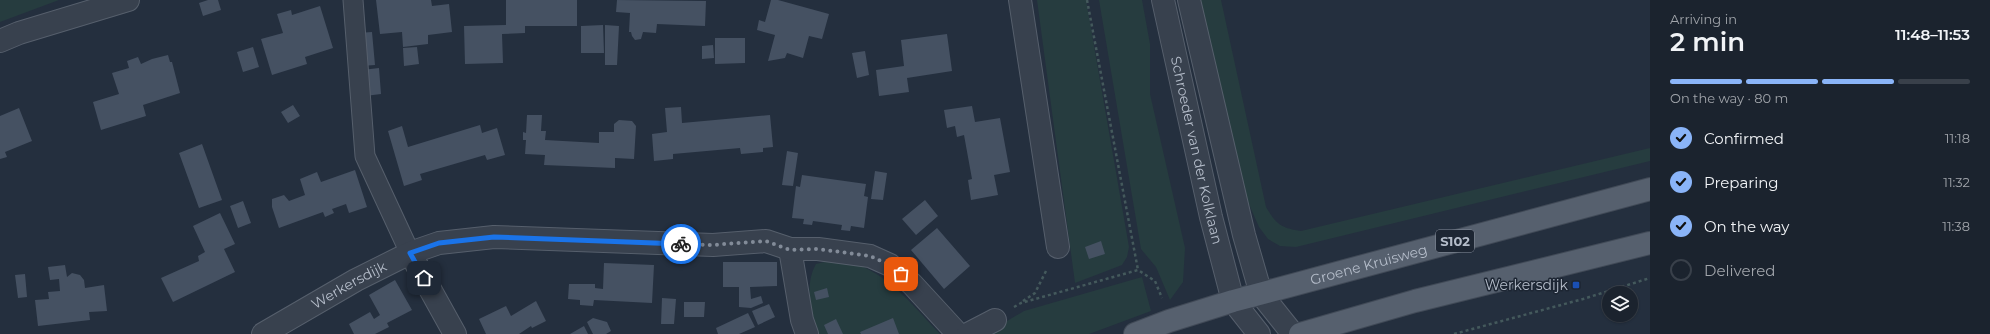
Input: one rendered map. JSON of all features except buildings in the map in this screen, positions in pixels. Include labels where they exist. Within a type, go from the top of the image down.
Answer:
[{"type":"main road","name":"Groene Kruisweg","points":[[1135,334],[1169,321],[1233,301],[1650,189]]},
{"type":"main road","points":[[1300,334],[1416,301],[1650,243]]},
{"type":"street","points":[[0,41],[19,32],[128,0]]},
{"type":"street","points":[[352,0],[365,156],[410,253],[455,334]]},
{"type":"street","points":[[1020,0],[1058,247]]},
{"type":"street","name":"Schroeder van der Kolklaan","points":[[1163,0],[1211,217],[1233,301]]},
{"type":"street","name":"Schroeder van der Kolklaan","points":[[1189,0],[1244,235],[1261,294]]},
{"type":"street","name":"Werkersdijk","points":[[263,334],[356,280],[410,253],[439,243],[494,237],[712,245],[766,241],[790,250],[818,249],[870,256],[890,265],[912,284],[958,334]]},
{"type":"street","points":[[790,250],[802,320],[807,334]]},
{"type":"street","points":[[1261,294],[1293,334]]},
{"type":"street","points":[[1233,301],[1259,334]]},
{"type":"street","points":[[968,334],[995,320]]},
{"type":"path","points":[[1021,303],[1138,270],[1087,0]]},
{"type":"path","points":[[995,320],[1035,293],[1058,247]]},
{"type":"path","points":[[1454,334],[1583,299],[1650,278]]},
{"type":"green space","points":[[0,0],[59,0],[0,22]]},
{"type":"green space","points":[[1037,0],[1086,0],[1129,247],[1127,257],[1122,265],[1075,283]]},
{"type":"green space","points":[[1099,0],[1142,0],[1150,44],[1150,94],[1185,248],[1183,282],[1170,300],[1156,267],[1141,249]]},
{"type":"green space","points":[[1199,0],[1221,0],[1266,207],[1273,218],[1284,227],[1301,231],[1650,148],[1650,161],[1296,247],[1280,246],[1268,239],[1259,227],[1244,193]]},
{"type":"green space","points":[[828,261],[844,262],[861,266],[884,279],[904,296],[940,334],[818,334],[811,308],[810,281],[816,264]]},
{"type":"green space","points":[[1142,277],[1151,311],[1089,334],[985,334],[1024,311]]},
{"type":"way so far","points":[[681,244],[712,245],[766,241],[790,250],[818,249],[870,256],[890,265],[901,274]]},
{"type":"place","name":"Werkersdijk","points":[[1576,285]]},
{"type":"route","points":[[424,278],[410,253],[439,243],[494,237],[681,244]]}]
